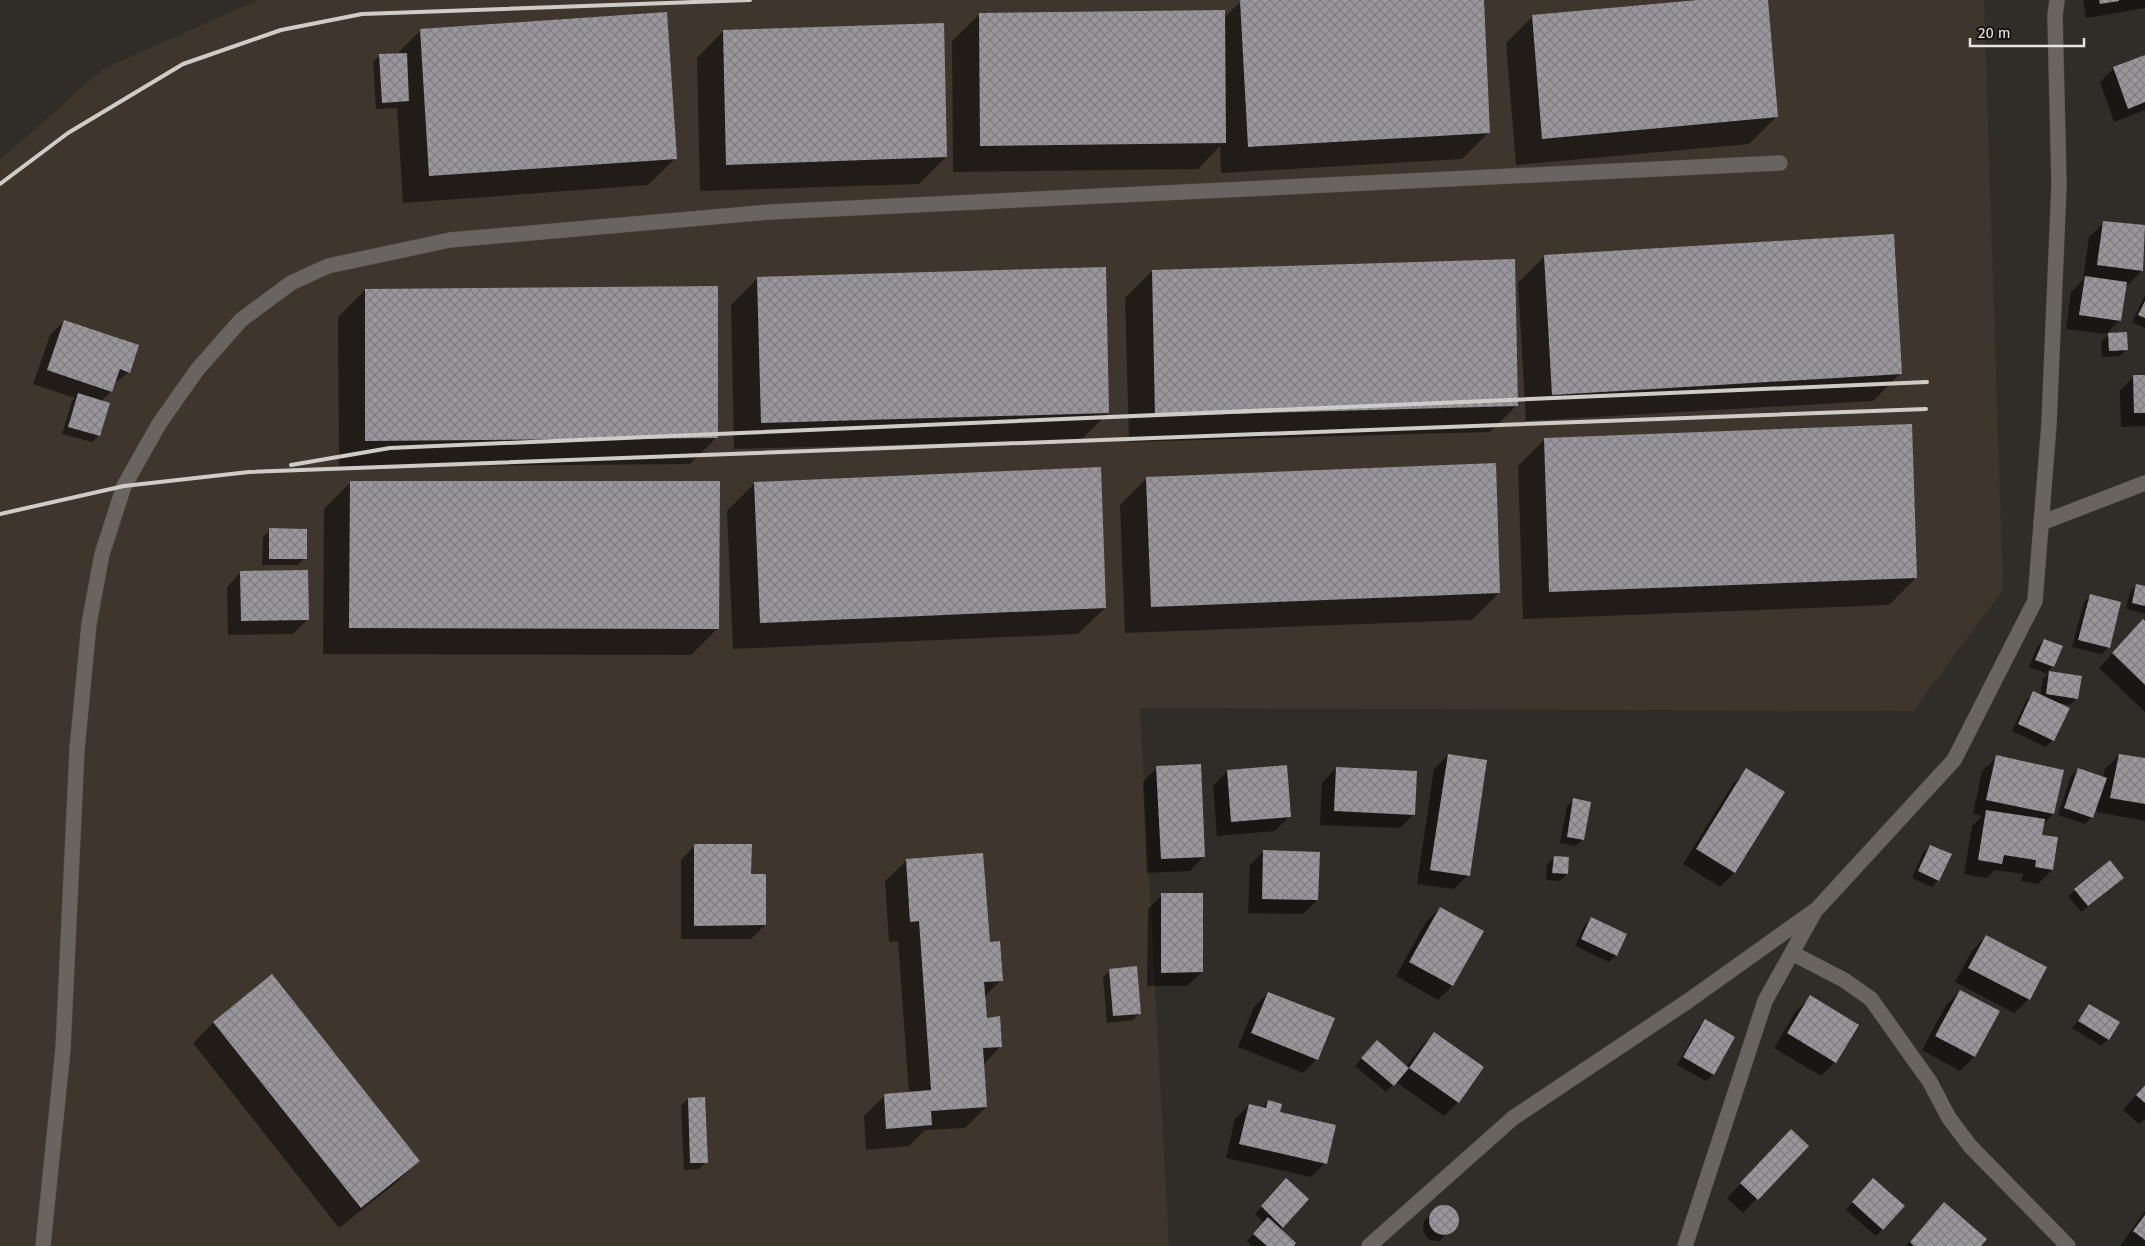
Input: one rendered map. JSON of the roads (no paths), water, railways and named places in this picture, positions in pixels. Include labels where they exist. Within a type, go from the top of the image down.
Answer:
[{"type":"street","points":[[1369,1246],[1513,1118],[1688,1001],[1817,909],[1954,760],[2035,601],[2049,424],[2059,185],[2054,16],[2057,0]]},
{"type":"street","points":[[43,1246],[63,1049],[77,750],[89,624],[102,554],[124,486],[159,424],[197,370],[241,320],[291,283],[328,266],[450,240],[770,212],[1780,163]]},
{"type":"street","points":[[2041,524],[2145,483]]},
{"type":"street","points":[[1685,1246],[1765,1001],[1817,909]]},
{"type":"street","points":[[1792,953],[1844,980],[1871,999],[1930,1082],[1948,1118],[1970,1146],[2068,1246]]},
{"type":"railway","points":[[0,184],[68,133],[183,64],[281,30],[362,14],[750,0]]},
{"type":"railway","points":[[291,465],[390,448],[1927,382]]},
{"type":"railway","points":[[0,514],[124,486],[249,472],[1926,409]]}]
